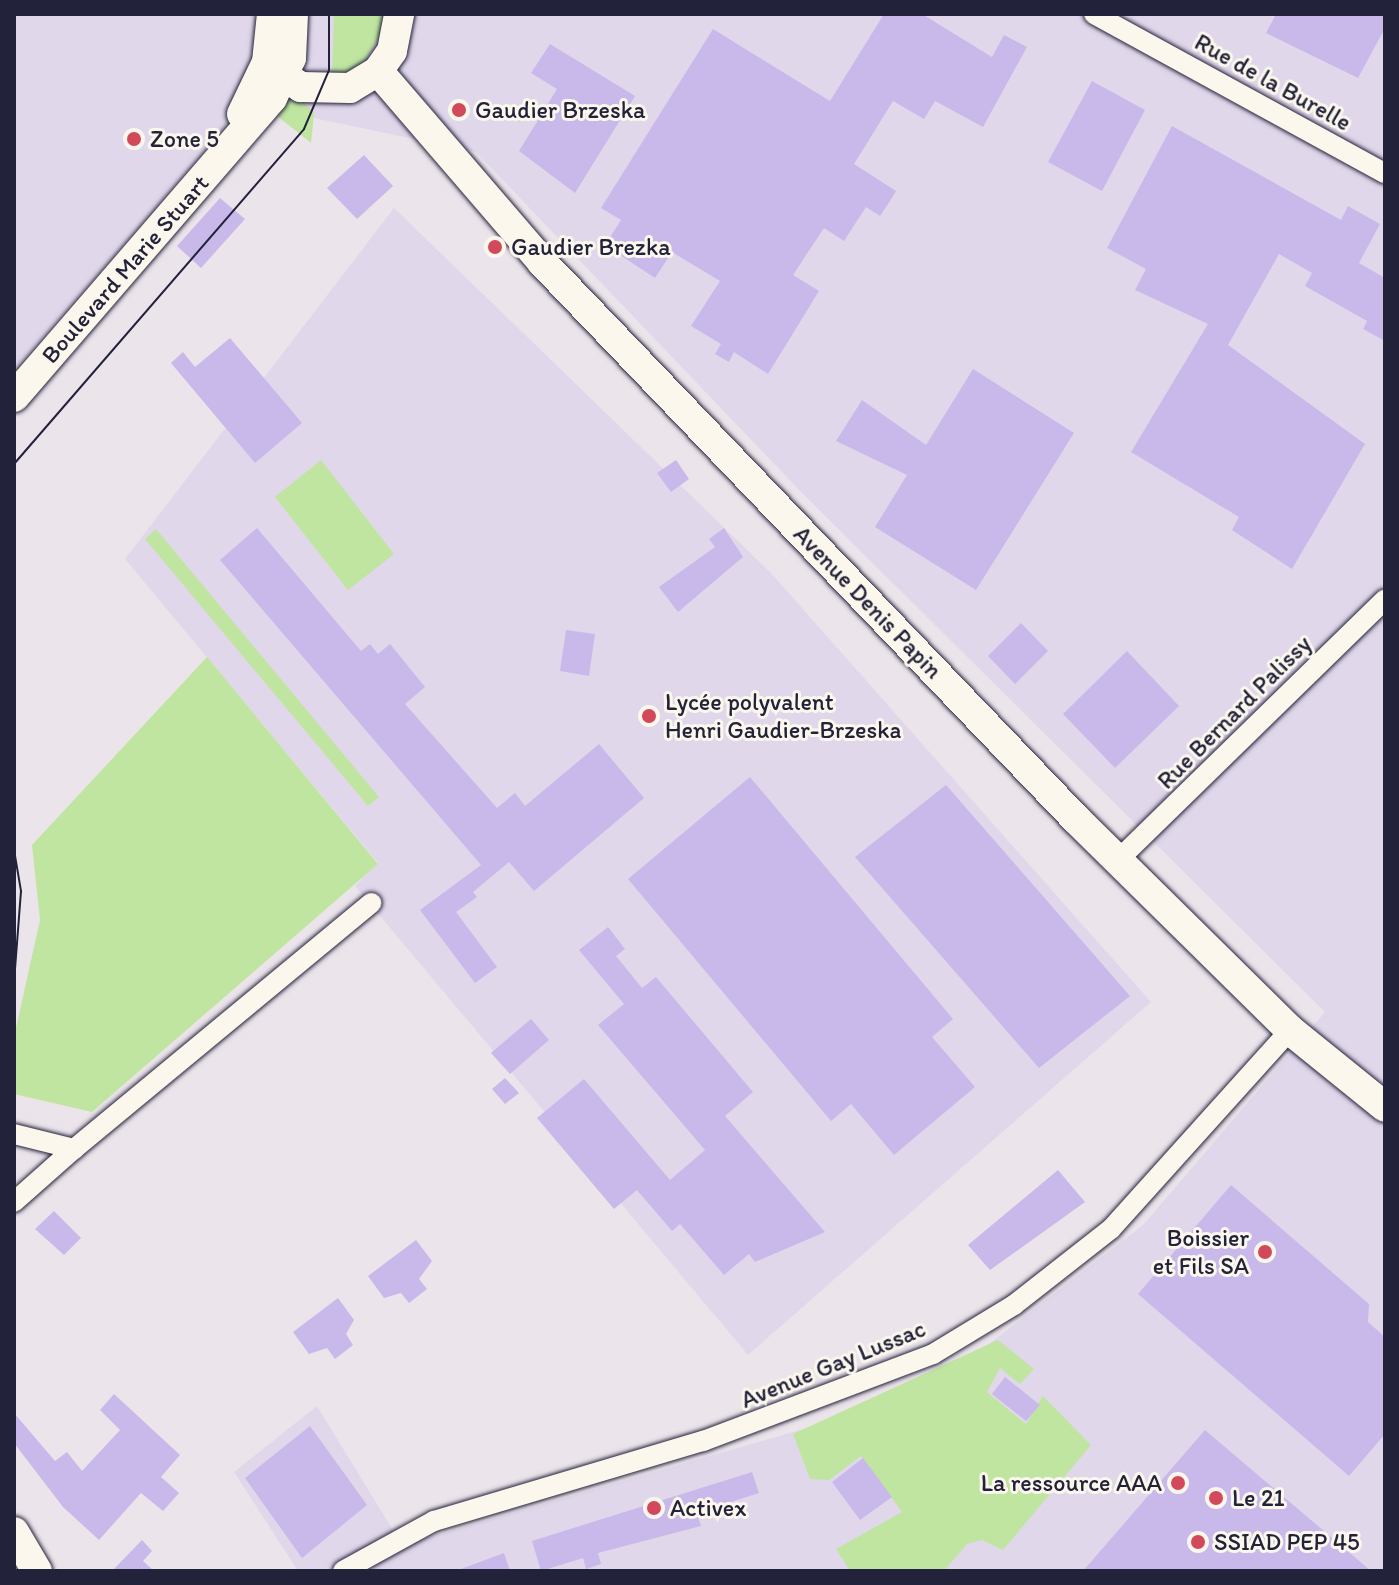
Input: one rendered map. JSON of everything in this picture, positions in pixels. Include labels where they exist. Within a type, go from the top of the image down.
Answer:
[{"type":"main road","points":[[272,14],[275,70]]},
{"type":"main road","points":[[14,380],[228,134],[275,70],[293,14]]},
{"type":"main road","points":[[275,70],[337,91],[378,71],[392,51],[399,14]]},
{"type":"main road","name":"Boulevard Marie Stuart","points":[[14,397],[275,70]]},
{"type":"main road","name":"Avenue Denis Papin","points":[[378,71],[542,262],[1118,860],[1290,1030],[1385,1107]]},
{"type":"street","name":"Rue de la Burelle","points":[[1094,14],[1385,173]]},
{"type":"street","name":"Rue Bernard Palissy","points":[[1118,860],[1385,599]]},
{"type":"street","points":[[14,1202],[371,903]]},
{"type":"street","name":"Avenue Gay Lussac","points":[[343,1571],[434,1521],[703,1441],[933,1354],[1014,1305],[1111,1229],[1290,1030]]},
{"type":"street","points":[[14,1134],[74,1149]]},
{"type":"shaded area","points":[[14,14],[1385,14],[1385,1571],[298,1571],[234,1472],[317,1406],[402,1545],[831,1421],[989,1344],[1143,1225],[1325,1012],[804,495],[476,152],[237,102],[223,130],[14,370]]},
{"type":"shaded area","points":[[394,208],[770,572],[1151,1002],[748,1355],[355,886],[378,863],[125,559]]},
{"type":"green space","points":[[334,14],[385,14],[385,26],[361,68],[332,79]]},
{"type":"green space","points":[[284,101],[303,102],[314,113],[311,143],[271,111]]},
{"type":"green space","points":[[321,460],[394,554],[348,590],[275,497]]},
{"type":"green space","points":[[156,529],[379,797],[368,806],[145,539]]},
{"type":"green space","points":[[207,657],[378,864],[92,1112],[14,1094],[14,1037],[40,920],[32,845]]},
{"type":"green space","points":[[998,1340],[1034,1369],[1020,1384],[1000,1368],[987,1392],[1026,1424],[1043,1396],[1091,1445],[1003,1550],[982,1540],[967,1544],[944,1571],[850,1571],[836,1549],[902,1512],[861,1456],[829,1480],[810,1479],[793,1434]]},
{"type":"building","points":[[884,14],[922,14],[992,57],[1004,35],[1027,47],[983,127],[935,101],[924,119],[893,101],[854,164],[896,191],[890,201],[880,216],[866,207],[844,241],[824,228],[793,275],[819,291],[768,374],[734,352],[729,362],[715,354],[721,344],[691,326],[720,281],[672,252],[655,278],[605,245],[621,220],[601,208],[713,29],[830,101]]},
{"type":"building","points":[[1276,14],[1385,14],[1385,28],[1358,78],[1266,33]]},
{"type":"building","points":[[550,44],[635,96],[575,193],[519,151],[557,89],[531,73]]},
{"type":"building","points":[[1092,81],[1145,110],[1102,191],[1048,162]]},
{"type":"building","points":[[1172,126],[1341,220],[1348,206],[1380,224],[1359,263],[1385,278],[1385,341],[1363,329],[1367,321],[1305,286],[1312,273],[1279,254],[1228,345],[1365,444],[1292,569],[1232,530],[1239,517],[1131,452],[1208,324],[1135,290],[1146,269],[1107,248]]},
{"type":"building","points":[[364,155],[393,186],[357,219],[327,188]]},
{"type":"building","points":[[220,198],[245,219],[201,268],[177,246]]},
{"type":"building","points":[[230,338],[302,423],[255,463],[171,363],[183,352],[195,367]]},
{"type":"building","points":[[973,369],[1074,433],[976,590],[875,527],[907,475],[836,441],[862,400],[926,445]]},
{"type":"building","points":[[676,460],[689,479],[671,492],[657,473]]},
{"type":"building","points":[[257,528],[361,651],[370,644],[378,654],[390,644],[425,687],[405,704],[497,808],[515,793],[525,806],[599,744],[644,798],[534,891],[509,862],[473,892],[477,897],[456,912],[497,967],[475,983],[420,910],[481,865],[220,560]]},
{"type":"building","points":[[724,528],[743,557],[678,612],[659,587],[715,547],[709,539]]},
{"type":"building","points":[[1021,623],[1048,651],[1015,684],[988,656]]},
{"type":"building","points":[[566,630],[595,634],[589,676],[560,671]]},
{"type":"building","points":[[1127,651],[1179,706],[1115,768],[1063,714]]},
{"type":"building","points":[[750,777],[953,1019],[932,1037],[975,1087],[894,1155],[851,1104],[831,1121],[628,879]]},
{"type":"building","points":[[946,785],[1130,996],[1039,1068],[855,857]]},
{"type":"building","points":[[608,927],[625,949],[616,956],[642,988],[656,977],[753,1092],[725,1116],[825,1232],[755,1262],[749,1254],[724,1275],[680,1224],[672,1231],[637,1190],[614,1209],[537,1118],[584,1079],[670,1180],[705,1150],[598,1025],[624,1004],[579,950]]},
{"type":"building","points":[[531,1019],[549,1040],[510,1074],[491,1053]]},
{"type":"building","points":[[505,1078],[519,1093],[505,1104],[492,1089]]},
{"type":"building","points":[[1058,1170],[1085,1202],[990,1270],[968,1245]]},
{"type":"building","points":[[1231,1185],[1369,1304],[1368,1322],[1385,1337],[1385,1434],[1349,1476],[1138,1294]]},
{"type":"building","points":[[54,1211],[81,1238],[64,1255],[35,1229]]},
{"type":"building","points":[[416,1240],[432,1261],[419,1279],[427,1289],[409,1303],[401,1293],[384,1298],[368,1276]]},
{"type":"building","points":[[338,1298],[354,1320],[346,1334],[353,1345],[335,1359],[327,1348],[309,1354],[293,1332]]},
{"type":"building","points":[[1005,1377],[1040,1405],[1026,1421],[992,1394]]},
{"type":"building","points":[[114,1394],[180,1455],[161,1477],[179,1493],[163,1511],[141,1493],[99,1540],[63,1507],[14,1443],[14,1413],[55,1461],[67,1452],[82,1471],[120,1430],[100,1410]]},
{"type":"building","points":[[310,1426],[367,1505],[302,1558],[245,1478]]},
{"type":"building","name":"Le 21","points":[[1205,1430],[1371,1571],[1083,1571]]},
{"type":"building","points":[[863,1458],[892,1497],[860,1520],[832,1482]]},
{"type":"building","points":[[752,1472],[759,1493],[697,1513],[701,1526],[598,1553],[601,1564],[586,1569],[583,1558],[541,1571],[532,1541]]},
{"type":"building","points":[[142,1540],[152,1551],[143,1561],[154,1571],[112,1571]]},
{"type":"building","points":[[504,1553],[510,1571],[461,1571],[461,1569]]},
{"type":"tram line","points":[[14,464],[304,129],[329,70],[329,14]]},
{"type":"tram line","points":[[14,850],[21,891],[14,982]]},
{"type":"place","name":"Gaudier Brzeska","points":[[459,110]]},
{"type":"place","name":"Zone 5","points":[[134,139]]},
{"type":"place","name":"Gaudier Brezka","points":[[495,247]]},
{"type":"place","name":"Lycée polyvalent Henri Gaudier-Brzeska","points":[[649,716]]},
{"type":"place","name":"Boissier et Fils SA","points":[[1265,1252]]},
{"type":"place","name":"La ressource AAA","points":[[1178,1483]]},
{"type":"place","name":"Le 21","points":[[1216,1498]]},
{"type":"place","name":"Activex","points":[[654,1508]]},
{"type":"place","name":"SSIAD PEP 45","points":[[1198,1542]]}]
